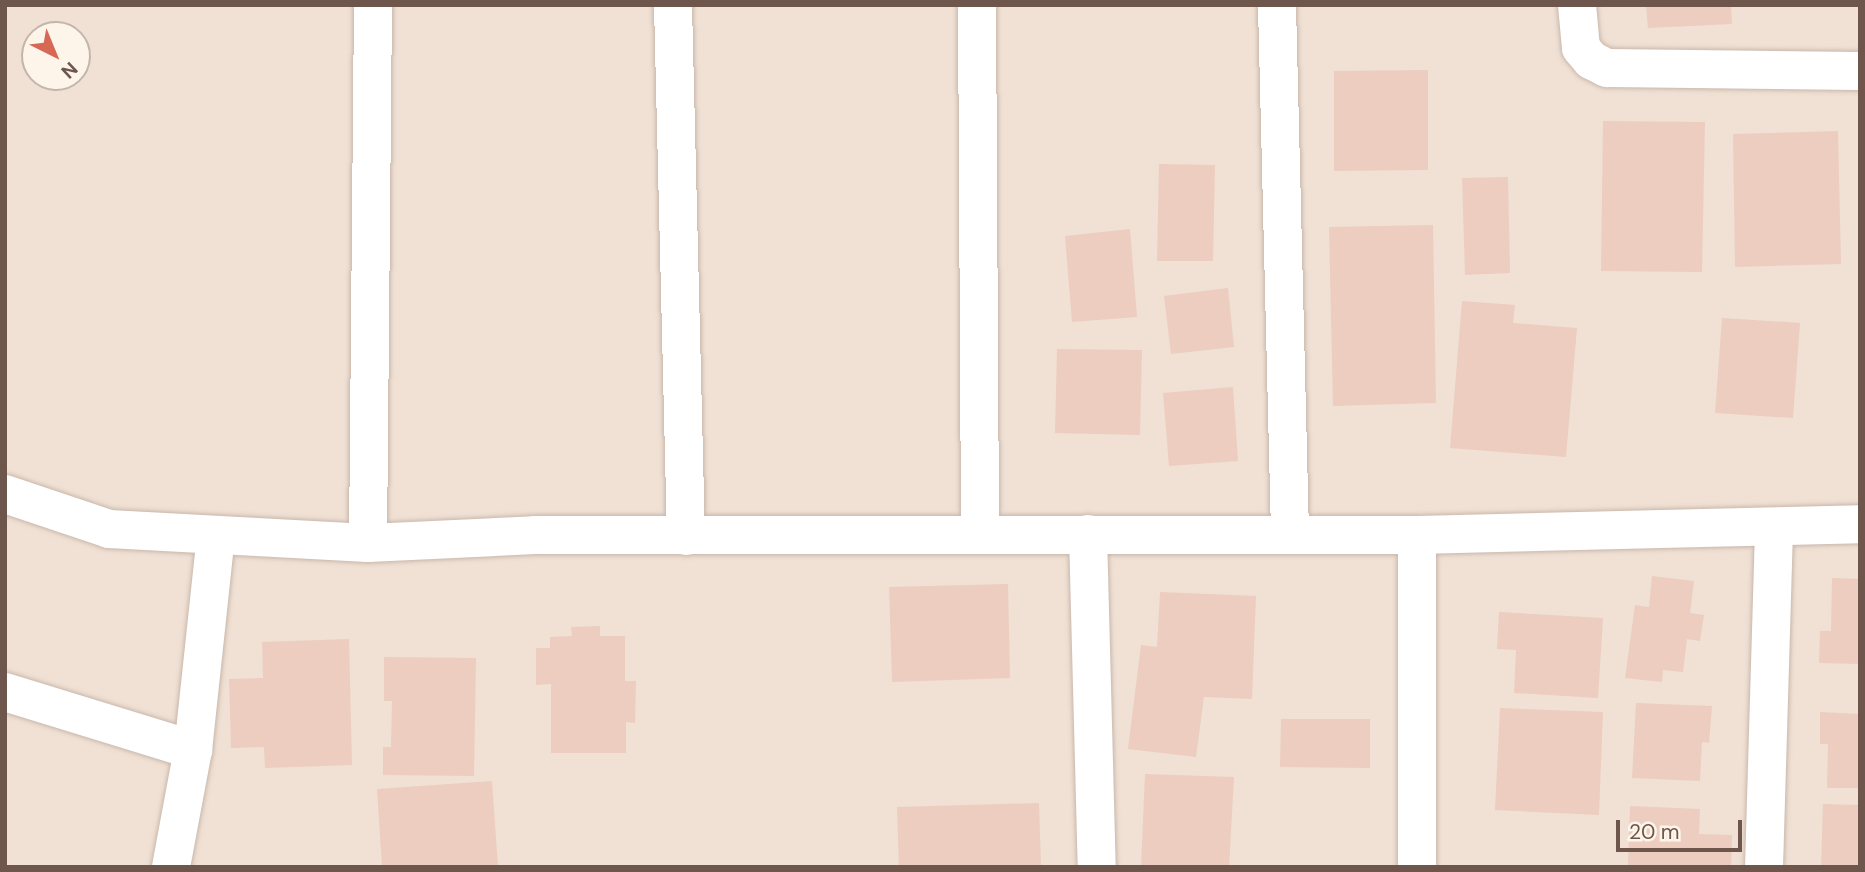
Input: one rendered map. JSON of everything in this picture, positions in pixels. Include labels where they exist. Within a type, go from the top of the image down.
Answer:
[{"type":"street","points":[[368,543],[373,5]]},
{"type":"street","points":[[673,5],[686,536]]},
{"type":"street","points":[[977,5],[980,533]]},
{"type":"street","points":[[1277,5],[1290,533]]},
{"type":"street","points":[[1577,5],[1581,48],[1591,60],[1607,68],[1860,71]]},
{"type":"street","points":[[5,494],[109,529],[368,543],[535,535],[1417,535],[1860,524]]},
{"type":"street","points":[[1764,867],[1774,527]]},
{"type":"street","points":[[1088,534],[1097,867]]},
{"type":"street","points":[[171,867],[194,750],[216,535]]},
{"type":"street","points":[[1417,535],[1417,867]]},
{"type":"street","points":[[5,692],[194,750]]},
{"type":"shaded area","points":[[5,5],[1860,5],[1860,867],[5,867]]},
{"type":"building","points":[[1646,5],[1731,5],[1732,24],[1648,28]]},
{"type":"building","points":[[1428,70],[1428,170],[1334,171],[1334,71]]},
{"type":"building","points":[[1603,121],[1705,122],[1702,272],[1601,271]]},
{"type":"building","points":[[1838,131],[1841,264],[1735,267],[1733,134]]},
{"type":"building","points":[[1159,164],[1215,165],[1213,261],[1157,261]]},
{"type":"building","points":[[1508,177],[1510,273],[1465,275],[1462,178]]},
{"type":"building","points":[[1433,225],[1436,403],[1333,406],[1329,227]]},
{"type":"building","points":[[1130,229],[1137,317],[1072,322],[1065,236]]},
{"type":"building","points":[[1228,288],[1234,347],[1171,354],[1164,296]]},
{"type":"building","points":[[1462,301],[1515,305],[1513,323],[1577,328],[1566,457],[1450,448]]},
{"type":"building","points":[[1722,318],[1800,323],[1793,418],[1715,413]]},
{"type":"building","points":[[1057,349],[1142,350],[1140,435],[1055,433]]},
{"type":"building","points":[[1233,387],[1238,461],[1169,466],[1163,393]]},
{"type":"building","points":[[1652,576],[1694,581],[1690,613],[1704,615],[1700,641],[1687,639],[1683,672],[1663,670],[1662,682],[1625,678],[1635,605],[1649,607]]},
{"type":"building","points":[[1832,578],[1860,579],[1860,664],[1819,663],[1820,631],[1831,631]]},
{"type":"building","points":[[1008,584],[1010,678],[892,682],[889,587]]},
{"type":"building","points":[[1160,592],[1256,596],[1252,699],[1204,697],[1196,757],[1128,749],[1141,645],[1157,647]]},
{"type":"building","points":[[1499,612],[1603,618],[1598,698],[1514,693],[1516,650],[1497,649]]},
{"type":"building","points":[[600,626],[600,636],[625,636],[625,681],[636,681],[635,723],[626,722],[626,753],[551,753],[551,684],[536,685],[536,648],[550,648],[550,637],[572,636],[571,627]]},
{"type":"building","points":[[349,639],[352,765],[265,768],[264,747],[231,748],[229,679],[263,678],[262,642]]},
{"type":"building","points":[[384,657],[476,658],[474,776],[383,775],[383,747],[391,747],[392,701],[384,701]]},
{"type":"building","points":[[1636,703],[1712,706],[1709,743],[1702,742],[1700,781],[1632,778]]},
{"type":"building","points":[[1500,708],[1603,712],[1599,815],[1495,810]]},
{"type":"building","points":[[1820,712],[1860,714],[1860,788],[1827,788],[1828,744],[1820,744]]},
{"type":"building","points":[[1281,719],[1370,719],[1370,768],[1280,767]]},
{"type":"building","points":[[1145,774],[1234,777],[1229,867],[1141,867]]},
{"type":"building","points":[[492,781],[498,867],[382,867],[377,789]]},
{"type":"building","points":[[1039,803],[1041,867],[899,867],[897,807]]},
{"type":"building","points":[[1823,804],[1860,805],[1860,867],[1821,867]]},
{"type":"building","points":[[1630,806],[1700,809],[1699,834],[1732,835],[1731,867],[1628,867]]}]
